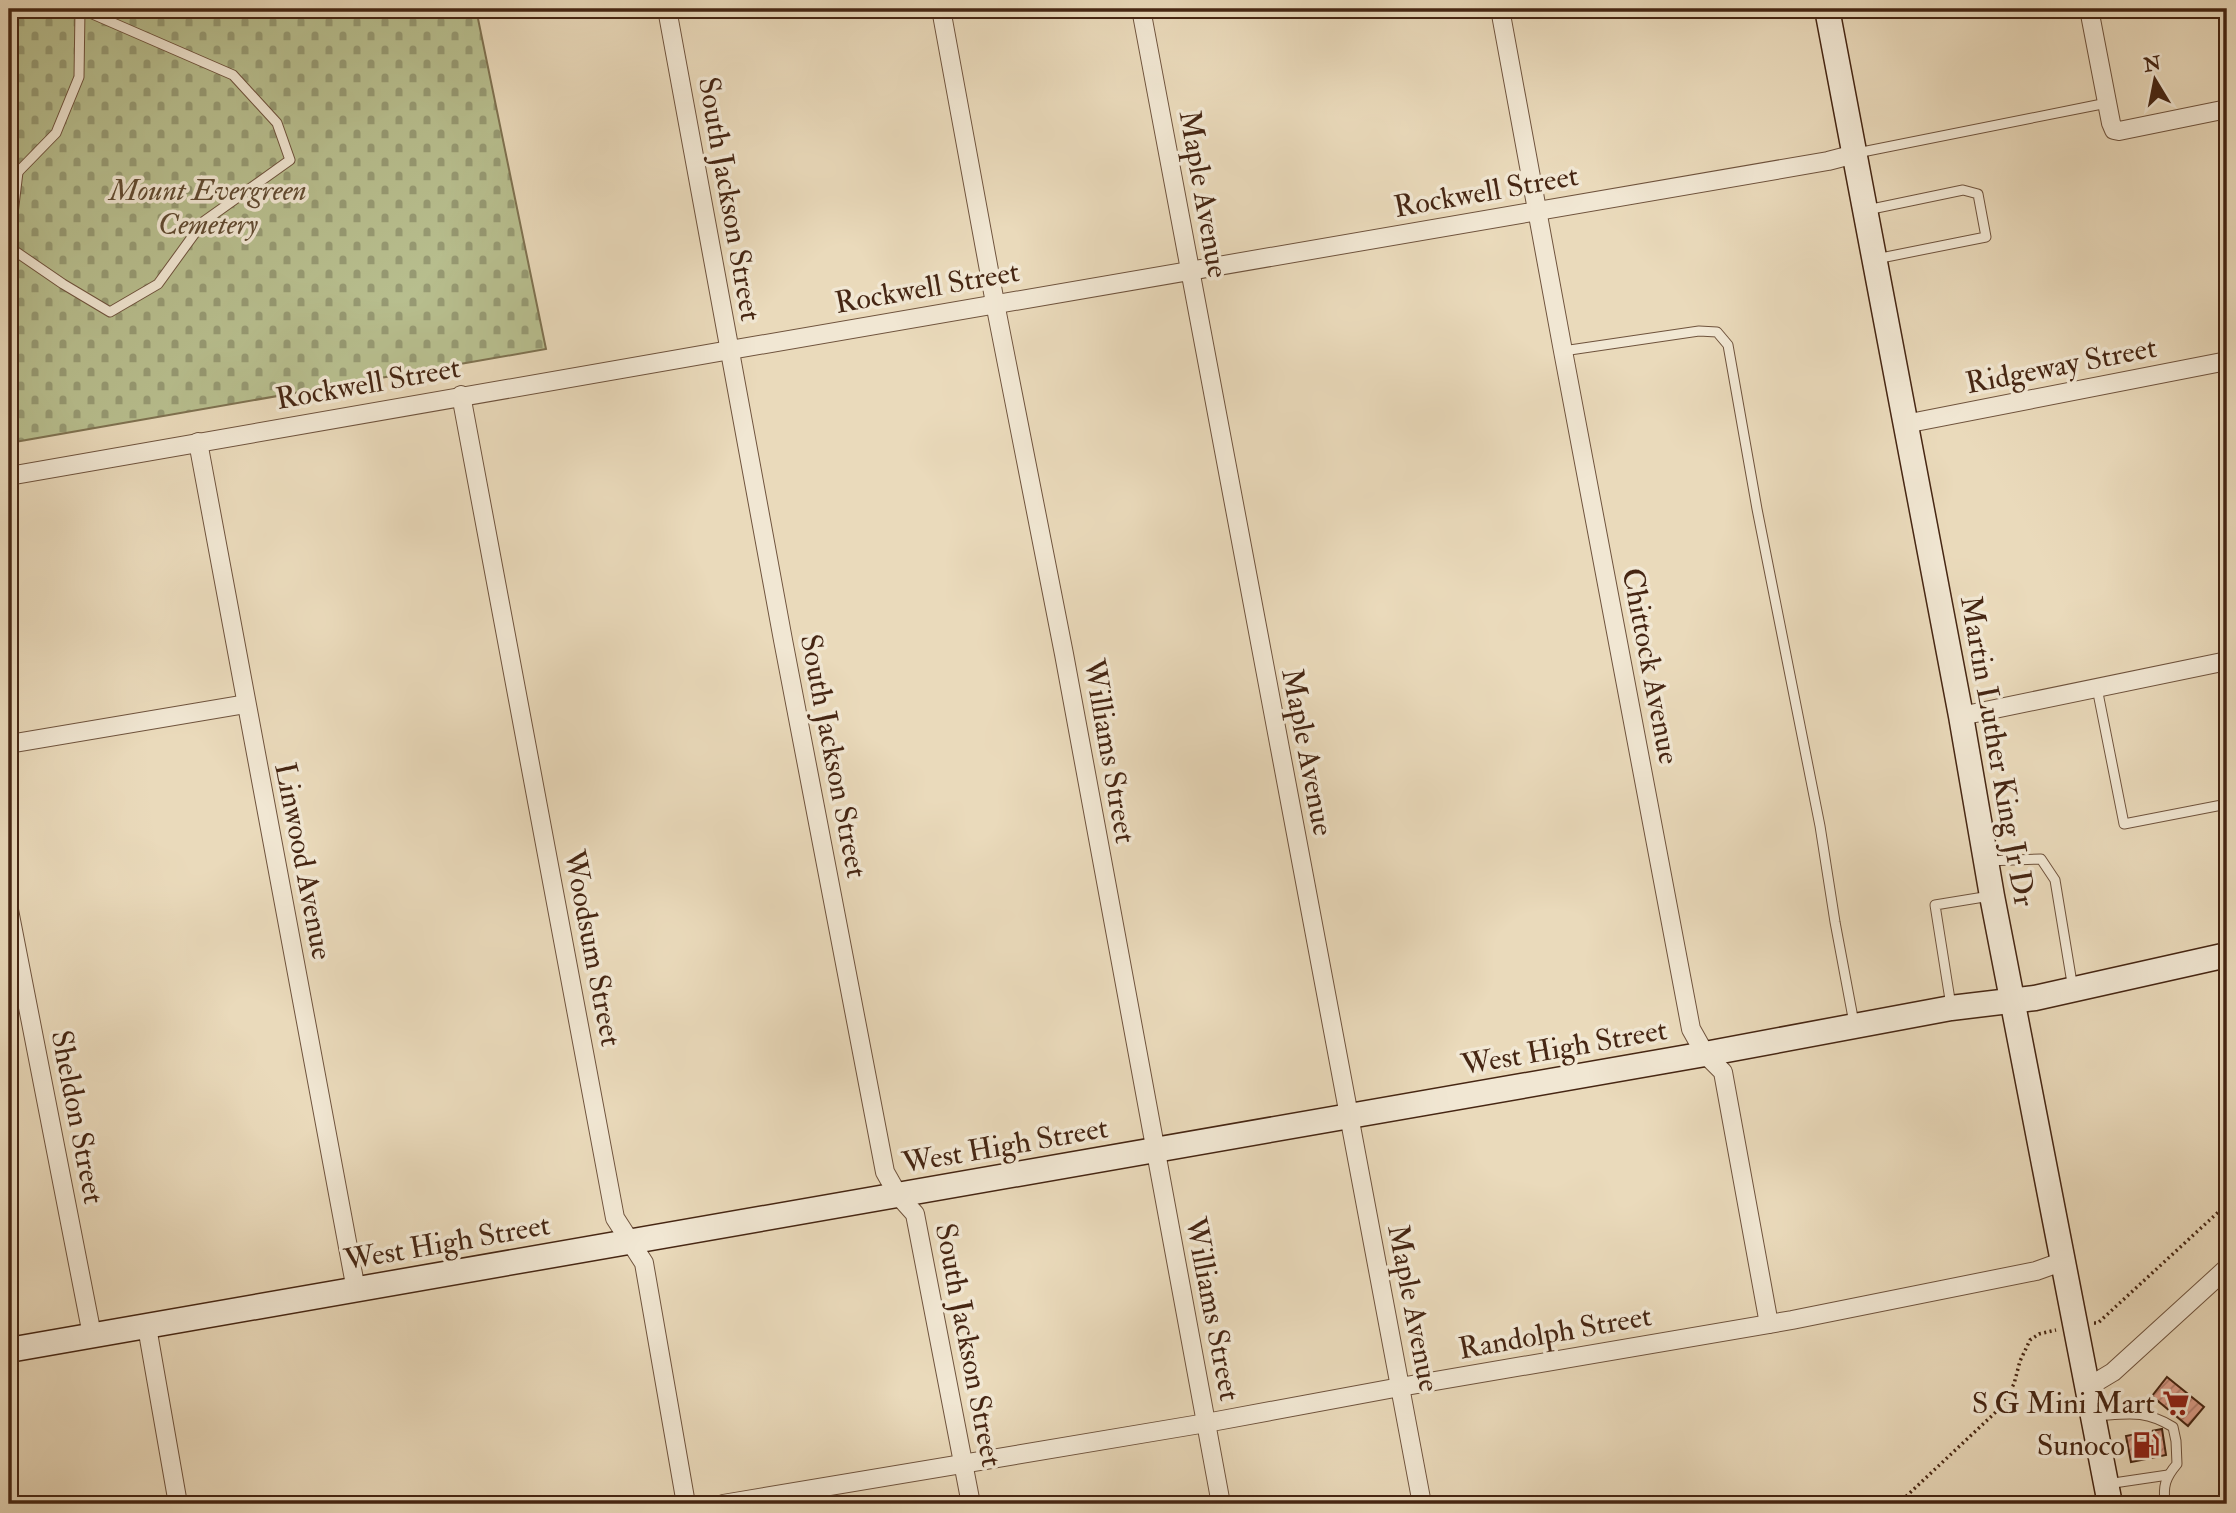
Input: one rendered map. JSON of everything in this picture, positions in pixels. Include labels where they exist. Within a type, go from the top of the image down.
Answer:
[{"type":"street","name":"South Jackson Street","points":[[667,9],[783,640],[885,1172],[898,1195],[915,1214],[971,1504]]},
{"type":"street","name":"Williams Street","points":[[941,9],[1064,654],[1221,1504]]},
{"type":"street","name":"Maple Avenue","points":[[1141,9],[1422,1504]]},
{"type":"street","name":"Chittock Avenue","points":[[1500,9],[1691,1029],[1706,1054],[1723,1072],[1769,1324]]},
{"type":"street","name":"Martin Luther King Jr Dr","points":[[1828,9],[1961,716],[1992,896],[2108,1494]]},
{"type":"street","points":[[2089,9],[2110,123],[2114,130],[2227,109]]},
{"type":"street","name":"Rockwell Street","points":[[9,476],[729,348],[1538,211],[1828,161],[1855,154]]},
{"type":"street","name":"Ridgeway Street","points":[[1905,424],[2227,361]]},
{"type":"street","name":"Woodsum Street","points":[[461,395],[615,1218],[644,1263],[686,1504]]},
{"type":"street","name":"Linwood Avenue","points":[[198,442],[356,1290]]},
{"type":"street","points":[[1961,716],[2227,661]]},
{"type":"street","points":[[9,744],[246,704]]},
{"type":"street","name":"Sheldon Street","points":[[9,909],[92,1335]]},
{"type":"street","name":"West High Street","points":[[9,1349],[1706,1054],[1951,1008],[2074,990],[2227,955]]},
{"type":"street","name":"Randolph Street","points":[[723,1504],[1769,1324],[2036,1271],[2064,1261]]},
{"type":"street","points":[[2088,1387],[2113,1372],[2227,1268]]},
{"type":"street","points":[[147,1327],[178,1504]]},
{"type":"lane","points":[[81,9],[233,75],[277,123],[290,160],[204,222],[158,284],[110,312],[9,247],[14,172],[56,133],[79,77],[81,9]]},
{"type":"lane","points":[[1855,154],[2108,103]]},
{"type":"lane","points":[[1866,210],[1963,190],[1978,194],[1986,237],[1875,260]]},
{"type":"lane","points":[[1563,351],[1699,331],[1717,332],[1728,345],[1820,826],[1855,1027]]},
{"type":"lane","points":[[2097,688],[2124,824],[2227,804]]},
{"type":"lane","points":[[1986,861],[2040,859],[2055,880],[2074,990]]},
{"type":"lane","points":[[1951,1008],[1935,905],[1992,896]]},
{"type":"lane","points":[[2093,1416],[2143,1413],[2173,1427],[2177,1464],[2163,1487],[2165,1504]]},
{"type":"lane","points":[[2108,1494],[2168,1475]]},
{"type":"path","points":[[2098,1323],[2227,1204]]},
{"type":"path","points":[[1898,1504],[1998,1410],[2014,1384],[2020,1361],[2030,1340],[2048,1331]]},
{"type":"green space","name":"Mount Evergreen Cemetery","points":[[9,9],[476,9],[546,349],[9,443]]},
{"type":"building","points":[[2167,1377],[2204,1407],[2188,1426],[2152,1396]]},
{"type":"building","points":[[2162,1429],[2166,1455],[2131,1462],[2126,1436]]},
{"type":"place","name":"S G Mini Mart","points":[[2176,1403]]},
{"type":"place","name":"Sunoco","points":[[2146,1445]]}]
